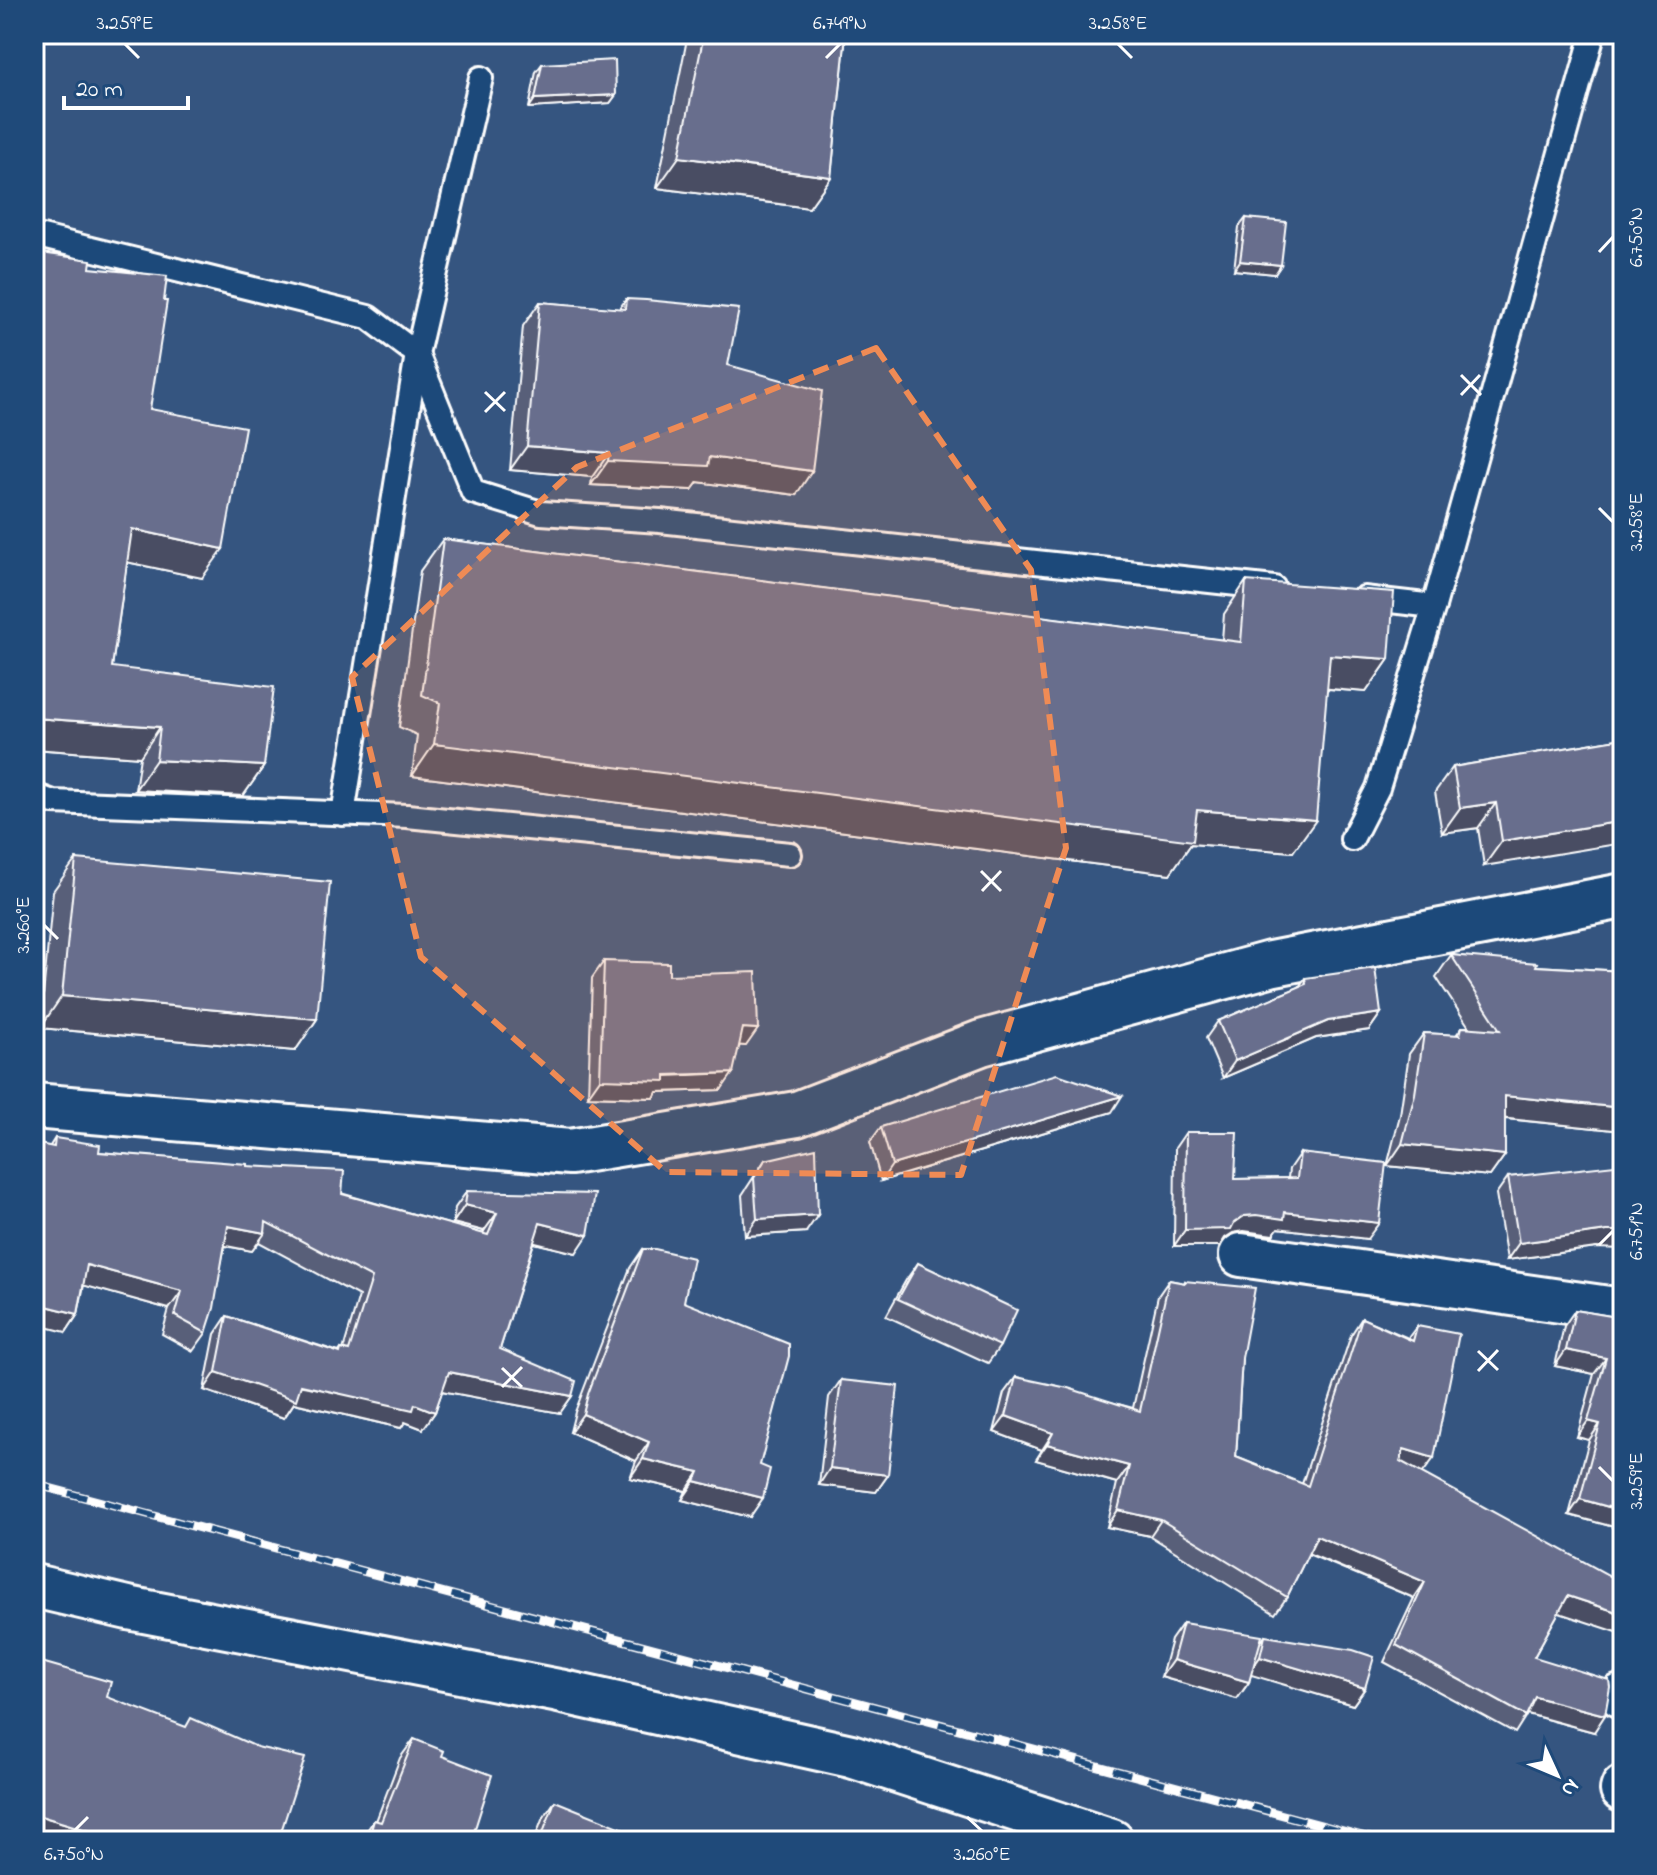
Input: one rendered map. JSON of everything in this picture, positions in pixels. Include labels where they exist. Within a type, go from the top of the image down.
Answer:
[{"type":"street","points":[[34,1106],[570,1152],[797,1114],[981,1043],[1270,964],[1623,896]]},
{"type":"street","points":[[1241,1255],[1623,1310]]},
{"type":"street","points":[[34,1586],[128,1608],[559,1691],[851,1756],[1112,1841]]},
{"type":"lane","points":[[1352,839],[1378,788],[1434,606],[1593,34]]},
{"type":"lane","points":[[343,814],[417,354],[481,78]]},
{"type":"lane","points":[[34,235],[368,317],[417,354],[473,492],[541,513],[675,523],[1292,590]]},
{"type":"lane","points":[[1339,595],[1434,606]]},
{"type":"lane","points":[[34,795],[53,802],[407,816],[790,854]]},
{"type":"highlighted area","points":[[876,348],[1031,570],[1066,848],[961,1175],[666,1172],[421,957],[352,677],[577,467]]},
{"type":"building","points":[[704,34],[846,34],[831,177],[679,157]]},
{"type":"building","points":[[615,60],[616,95],[535,99],[542,64]]},
{"type":"building","points":[[1246,218],[1286,222],[1281,265],[1240,261]]},
{"type":"building","points":[[34,252],[91,260],[90,268],[167,276],[164,301],[167,301],[150,409],[245,427],[223,549],[132,529],[112,667],[274,687],[264,766],[156,760],[160,727],[34,718]]},
{"type":"building","points":[[626,299],[739,309],[728,365],[822,391],[812,471],[710,457],[708,466],[608,461],[609,453],[527,446],[540,302],[625,309]]},
{"type":"building","points":[[443,539],[1241,642],[1246,581],[1394,592],[1389,659],[1330,655],[1316,820],[1197,810],[1193,841],[434,744],[440,703],[422,695]]},
{"type":"building","points":[[1623,738],[1623,821],[1502,841],[1496,803],[1460,808],[1453,767]]},
{"type":"building","points":[[76,859],[330,882],[317,1019],[62,996]]},
{"type":"building","points":[[1451,955],[1537,963],[1536,966],[1623,971],[1623,1108],[1505,1096],[1505,1155],[1402,1144],[1415,1094],[1424,1033],[1460,1035],[1462,1027],[1500,1030]]},
{"type":"building","points":[[604,961],[669,963],[669,975],[756,972],[758,1029],[743,1028],[733,1073],[666,1075],[666,1081],[600,1079]]},
{"type":"building","points":[[1375,968],[1381,1013],[1328,1021],[1235,1061],[1218,1021],[1306,984],[1305,978]]},
{"type":"building","points":[[1057,1074],[1122,1096],[892,1165],[881,1127]]},
{"type":"building","points":[[1186,1132],[1237,1132],[1235,1179],[1297,1178],[1300,1153],[1386,1163],[1379,1223],[1285,1212],[1284,1219],[1244,1216],[1231,1229],[1185,1230]]},
{"type":"building","points":[[55,1138],[100,1145],[99,1152],[247,1166],[344,1171],[342,1194],[488,1235],[497,1213],[465,1205],[467,1191],[595,1194],[588,1235],[540,1223],[500,1349],[576,1381],[572,1396],[449,1372],[435,1412],[415,1404],[413,1410],[301,1385],[296,1400],[216,1372],[227,1316],[340,1353],[341,1349],[349,1351],[372,1278],[266,1222],[265,1233],[228,1226],[214,1308],[206,1333],[175,1316],[182,1291],[87,1265],[78,1314],[34,1303],[34,1143],[54,1147]]},
{"type":"building","points":[[816,1148],[818,1215],[757,1219],[754,1178],[765,1160]]},
{"type":"building","points":[[1623,1164],[1623,1231],[1519,1243],[1508,1177]]},
{"type":"building","points":[[643,1249],[693,1258],[684,1302],[789,1344],[789,1356],[760,1465],[770,1469],[763,1498],[695,1481],[699,1472],[643,1459],[649,1442],[583,1414]]},
{"type":"building","points":[[918,1263],[1017,1310],[1000,1346],[898,1299]]},
{"type":"building","points":[[1169,1280],[1255,1288],[1242,1358],[1236,1457],[1308,1486],[1362,1318],[1413,1341],[1417,1326],[1459,1334],[1434,1458],[1404,1449],[1400,1461],[1623,1583],[1623,1614],[1568,1596],[1534,1657],[1609,1680],[1605,1715],[1535,1697],[1526,1716],[1396,1645],[1425,1582],[1317,1536],[1287,1597],[1161,1520],[1118,1510],[1129,1466],[1047,1444],[1053,1433],[1006,1416],[1016,1377],[1068,1388],[1140,1411]]},
{"type":"building","points":[[1575,1310],[1623,1318],[1623,1511],[1580,1499],[1600,1424],[1588,1421],[1606,1358],[1566,1350]]},
{"type":"building","points":[[841,1380],[898,1386],[888,1475],[830,1468]]},
{"type":"building","points":[[1183,1623],[1262,1636],[1249,1682],[1173,1660]]},
{"type":"building","points":[[1265,1636],[1353,1650],[1374,1657],[1365,1688],[1260,1657]]},
{"type":"building","points":[[38,1661],[111,1682],[107,1697],[186,1727],[191,1718],[257,1747],[305,1758],[278,1841],[123,1841],[34,1814],[34,1676]]},
{"type":"building","points":[[414,1739],[444,1751],[442,1756],[492,1775],[471,1841],[368,1841],[374,1820],[381,1822]]},
{"type":"building","points":[[555,1801],[622,1828],[617,1841],[540,1841]]},
{"type":"railway","points":[[34,1484],[1381,1841]]}]
